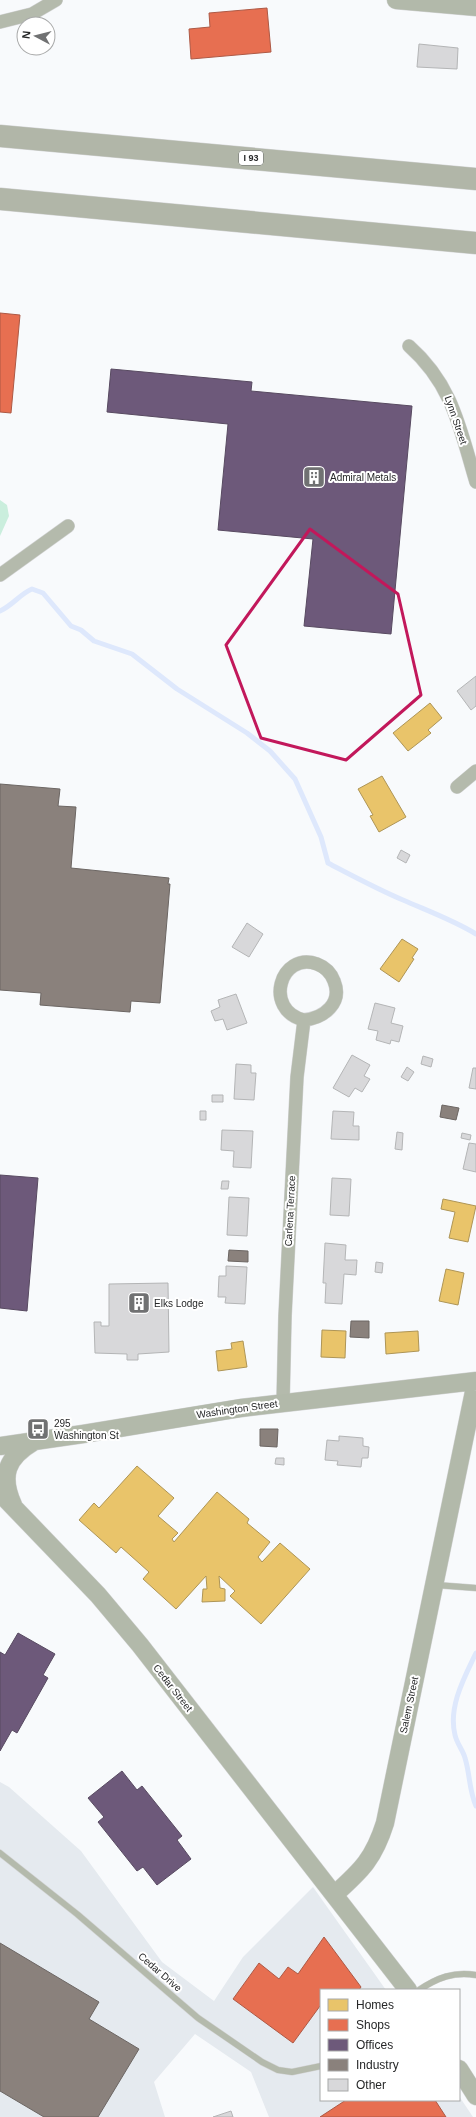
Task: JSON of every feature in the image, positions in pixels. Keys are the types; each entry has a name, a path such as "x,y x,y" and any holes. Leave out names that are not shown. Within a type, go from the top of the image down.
{"highway":[{"name":"I 93","path":"0,136 476,179"},
{"path":"0,199 476,243"}],"street":[{"path":"0,22 32,14 56,0"},
{"path":"396,0 476,7"},
{"name":"Lynn Street","path":"409,346 424,359 444,386 454,410 476,482"},
{"path":"0,575 68,526"},
{"path":"457,787 476,771"},
{"path":"305,963 315,964 321,966 332,976 336,988 336,996 334,1004 327,1012 315,1019 304,1020 288,1012 282,1003 279,994 280,985 284,976 293,967 305,963"},
{"name":"Carlena Terrace","path":"283,1403 285,1316 296,1084 304,1020"},
{"name":"Washington Street","path":"0,1446 283,1403 476,1381"},
{"name":"Salem Street","path":"335,1894 366,1865 373,1854 384,1829 476,1381"},
{"path":"7,1508 5,1481 7,1469 17,1453 35,1441"},
{"path":"0,1493 7,1508"},
{"name":"Cedar Street","path":"7,1508 31,1525 98,1595 140,1644 335,1894"},
{"path":"335,1894 407,1989"},
{"path":"460,2071 476,2096"}],"lane":[{"path":"435,1585 476,1588"},
{"name":"Cedar Drive","path":"0,1853 77,1914 198,2018 262,2062 278,2070 292,2072 320,2066"},
{"path":"421,1989 452,1974 466,1973 476,1975"}],"highlighted area":[{"path":"310,529 398,594 421,695 346,760 261,738 226,645"}],"shaded area":[{"path":"0,1782 9,1787 81,1851 162,1962 214,2001 243,1957 313,1887 385,1989 320,1989 320,2101 460,2101 460,2098 473,2117 269,2117 251,2072 195,2034 154,2082 165,2117 0,2117"}],"green space":[{"path":"0,500 7,505 9,516 0,536"}],"building: Homes":[{"path":"430,703 442,718 428,730 431,733 408,751 393,733"},
{"path":"382,776 406,817 379,832 370,816 373,815 358,789"},
{"path":"402,939 418,949 412,958 414,959 399,982 380,969"},
{"path":"443,1199 476,1206 468,1242 449,1238 455,1212 441,1209"},
{"path":"446,1269 464,1273 458,1305 439,1301"},
{"path":"322,1330 346,1331 345,1358 321,1357"},
{"path":"418,1331 419,1351 386,1354 385,1333"},
{"path":"243,1341 247,1367 218,1371 216,1351 232,1349 231,1343"},
{"path":"137,1466 174,1498 158,1516 178,1533 172,1539 174,1542 217,1492 249,1519 247,1523 270,1542 258,1557 262,1562 280,1543 310,1569 261,1624 230,1596 235,1591 219,1576 220,1588 225,1589 225,1601 202,1602 203,1589 207,1589 206,1576 176,1609 143,1579 149,1572 121,1547 116,1553 79,1520 94,1503 99,1508"}],"building: Shops":[{"path":"267,8 271,52 191,59 189,29 210,27 209,13"},
{"path":"0,313 20,315 11,413 0,412"},
{"path":"324,1937 361,1987 360,1989 320,1989 320,2006 293,2043 233,1999 259,1963 279,1979 288,1967 298,1974"},
{"path":"344,2101 436,2101 446,2117 320,2117"}],"building: Offices":[{"name":"Admiral Metals","path":"111,369 252,382 251,391 412,406 391,634 304,626 313,539 218,530 228,424 107,412"},
{"path":"0,1175 38,1178 27,1311 0,1308"},
{"path":"18,1633 55,1654 43,1675 48,1678 17,1733 12,1730 0,1751 0,1652 5,1655"},
{"path":"122,1771 137,1790 142,1786 182,1836 177,1840 191,1859 157,1885 143,1867 137,1871 98,1822 104,1817 88,1798"}],"building: Industry":[{"path":"0,784 60,789 58,806 76,807 71,868 169,878 168,884 170,884 160,1003 131,1001 130,1012 40,1005 41,993 0,990"},
{"path":"442,1105 459,1108 456,1120 440,1117"},
{"path":"229,1250 248,1251 248,1262 228,1261"},
{"path":"351,1321 369,1321 369,1338 350,1337"},
{"path":"260,1429 278,1429 277,1447 260,1446"},
{"path":"0,1943 99,2002 89,2019 139,2049 98,2117 44,2117 0,2091"}],"building: Other":[{"path":"419,44 458,48 457,69 417,67"},
{"path":"476,676 476,706 471,710 457,691"},
{"path":"401,850 410,855 406,863 397,858"},
{"path":"247,923 263,934 249,957 232,947"},
{"path":"236,994 247,1023 227,1030 223,1019 215,1021 211,1011 220,1007 218,1000"},
{"path":"375,1003 395,1008 391,1023 403,1026 399,1042 391,1040 390,1044 376,1040 378,1031 368,1029"},
{"path":"352,1055 370,1065 364,1076 370,1079 362,1092 355,1088 349,1097 333,1088"},
{"path":"423,1056 433,1059 431,1067 421,1064"},
{"path":"236,1064 251,1065 251,1073 256,1073 254,1100 234,1099"},
{"path":"407,1067 414,1072 408,1081 401,1077"},
{"path":"473,1068 476,1068 476,1089 469,1088"},
{"path":"212,1095 223,1095 223,1102 212,1102"},
{"path":"200,1111 206,1111 206,1120 200,1120"},
{"path":"333,1111 354,1112 353,1126 359,1126 359,1140 331,1139"},
{"path":"222,1130 253,1131 251,1168 233,1167 234,1151 221,1150"},
{"path":"397,1132 403,1133 402,1150 395,1149"},
{"path":"462,1133 471,1135 470,1140 461,1138"},
{"path":"469,1143 476,1144 476,1172 463,1169"},
{"path":"332,1178 351,1179 349,1216 330,1215"},
{"path":"222,1181 229,1181 228,1189 221,1189"},
{"path":"229,1197 249,1198 247,1236 227,1235"},
{"path":"325,1243 346,1245 345,1260 357,1260 356,1275 344,1274 342,1304 325,1303 326,1283 323,1283"},
{"path":"376,1262 383,1263 382,1273 375,1272"},
{"path":"226,1266 247,1267 245,1304 225,1303 226,1297 218,1297 219,1276 226,1276"},
{"name":"Elks Lodge","path":"168,1283 169,1352 138,1354 138,1360 127,1360 127,1354 95,1353 94,1322 101,1322 101,1326 109,1326 109,1284"},
{"path":"339,1436 363,1438 363,1446 369,1447 368,1458 362,1458 361,1467 337,1465 338,1461 325,1460 327,1440 339,1441"},
{"path":"276,1458 284,1458 284,1465 275,1464"},
{"path":"231,2111 233,2117 213,2117"}],"waterway":[{"path":"0,611 32,589 43,593 71,626 81,630 94,641 132,654 177,689 247,733 270,751 295,779 321,837 328,863 476,934"},
{"path":"476,1653 458,1693 455,1703 453,1724 456,1738 465,1758 472,1794 476,1806"}],"place":[{"name":"Admiral Metals","path":"314,477"},
{"name":"Elks Lodge","path":"139,1303"},
{"name":"295 Washington St","path":"38,1429"}]}
